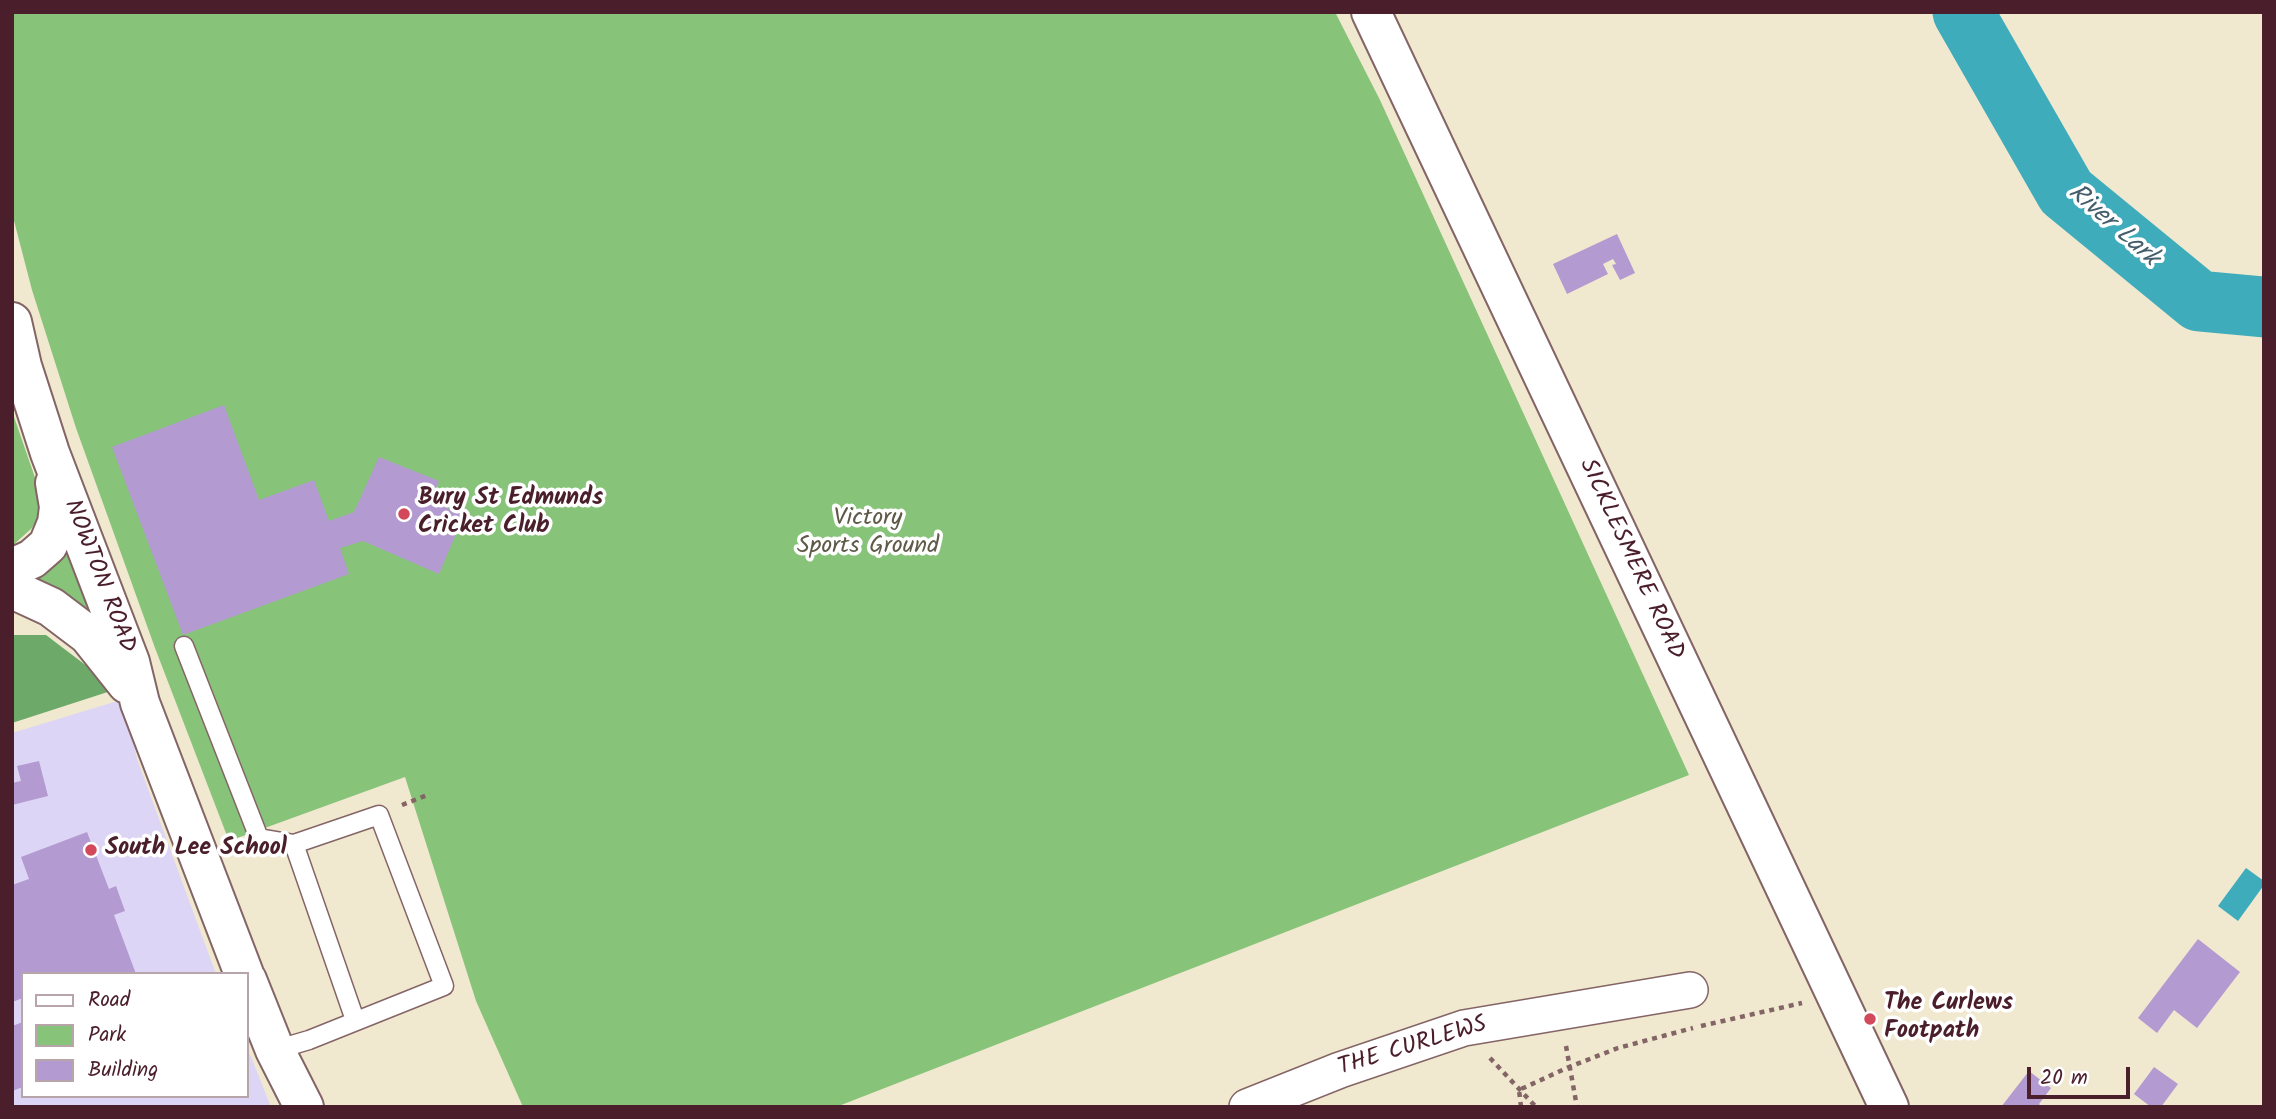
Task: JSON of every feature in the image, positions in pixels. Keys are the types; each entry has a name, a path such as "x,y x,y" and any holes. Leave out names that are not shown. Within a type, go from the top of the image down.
{"main road":[{"name":"SICKLESMERE ROAD","path":"1371,12 1889,1107"},
{"name":"NOWTON ROAD","path":"12,322 17,360 50,453 243,972"},
{"name":"NOWTON ROAD","path":"12,568 32,559 48,545 57,523 60,507 50,453"},
{"name":"NOWTON ROAD","path":"12,589 51,607 88,635 141,703"},
{"path":"248,982 275,1051 304,1107"}],"street":[{"name":"THE CURLEWS","path":"1247,1107 1340,1070 1464,1028 1561,1011 1673,982"}],"lane":[{"path":"184,646 259,838 294,844 379,816 444,986 275,1051"},
{"path":"294,844 355,1020"}],"path":[{"path":"1519,1090 1618,1048 1837,995"},
{"path":"1561,1011 1577,1107"},
{"path":"1464,1028 1536,1107"},
{"path":"1519,1090 1521,1107"}],"shaded area":[{"name":"South Lee School","path":"124,699 137,759 215,972 21,972 21,1098 248,1098 248,1050 271,1107 12,1107 12,733"}],"green space":[{"name":"Victory Sports Ground","path":"12,12 1335,12 1380,100 1689,775 836,1107 523,1107 476,1001 405,777 229,841 155,648 76,428 32,290 12,213"},
{"path":"12,411 41,502 32,528 12,546"},
{"path":"63,541 91,607 81,608 27,580"},
{"path":"12,635 46,635 117,689 12,723"}],"water":[{"path":"2246,868 2264,881 2264,885 2238,921 2218,906"}],"building":[{"path":"1617,234 1635,273 1620,280 1612,265 1616,264 1613,259 1603,264 1608,274 1567,294 1553,264"},
{"path":"224,405 259,500 314,480 329,521 354,512 379,457 439,481 430,501 464,515 439,574 363,541 340,548 349,574 183,635 112,447"},
{"path":"39,761 48,796 12,805 12,783 21,781 17,766"},
{"path":"87,832 109,889 116,886 125,911 114,915 135,972 21,972 21,999 12,1002 12,885 29,879 21,857"},
{"path":"2198,939 2240,972 2197,1028 2174,1010 2157,1033 2138,1018"},
{"path":"21,1023 21,1088 12,1091 12,1026"},
{"path":"2154,1067 2178,1084 2161,1107 2151,1107 2134,1094"},
{"path":"2029,1071 2051,1088 2039,1104 2042,1107 2001,1107"}],"waterway":[{"name":"River Lark","path":"1963,12 2066,192 2199,301 2264,307"}],"place":[{"name":"Bury St Edmunds Cricket Club","path":"404,514"},
{"name":"South Lee School","path":"91,850"},
{"name":"The Curlews Footpath","path":"1870,1019"}]}
